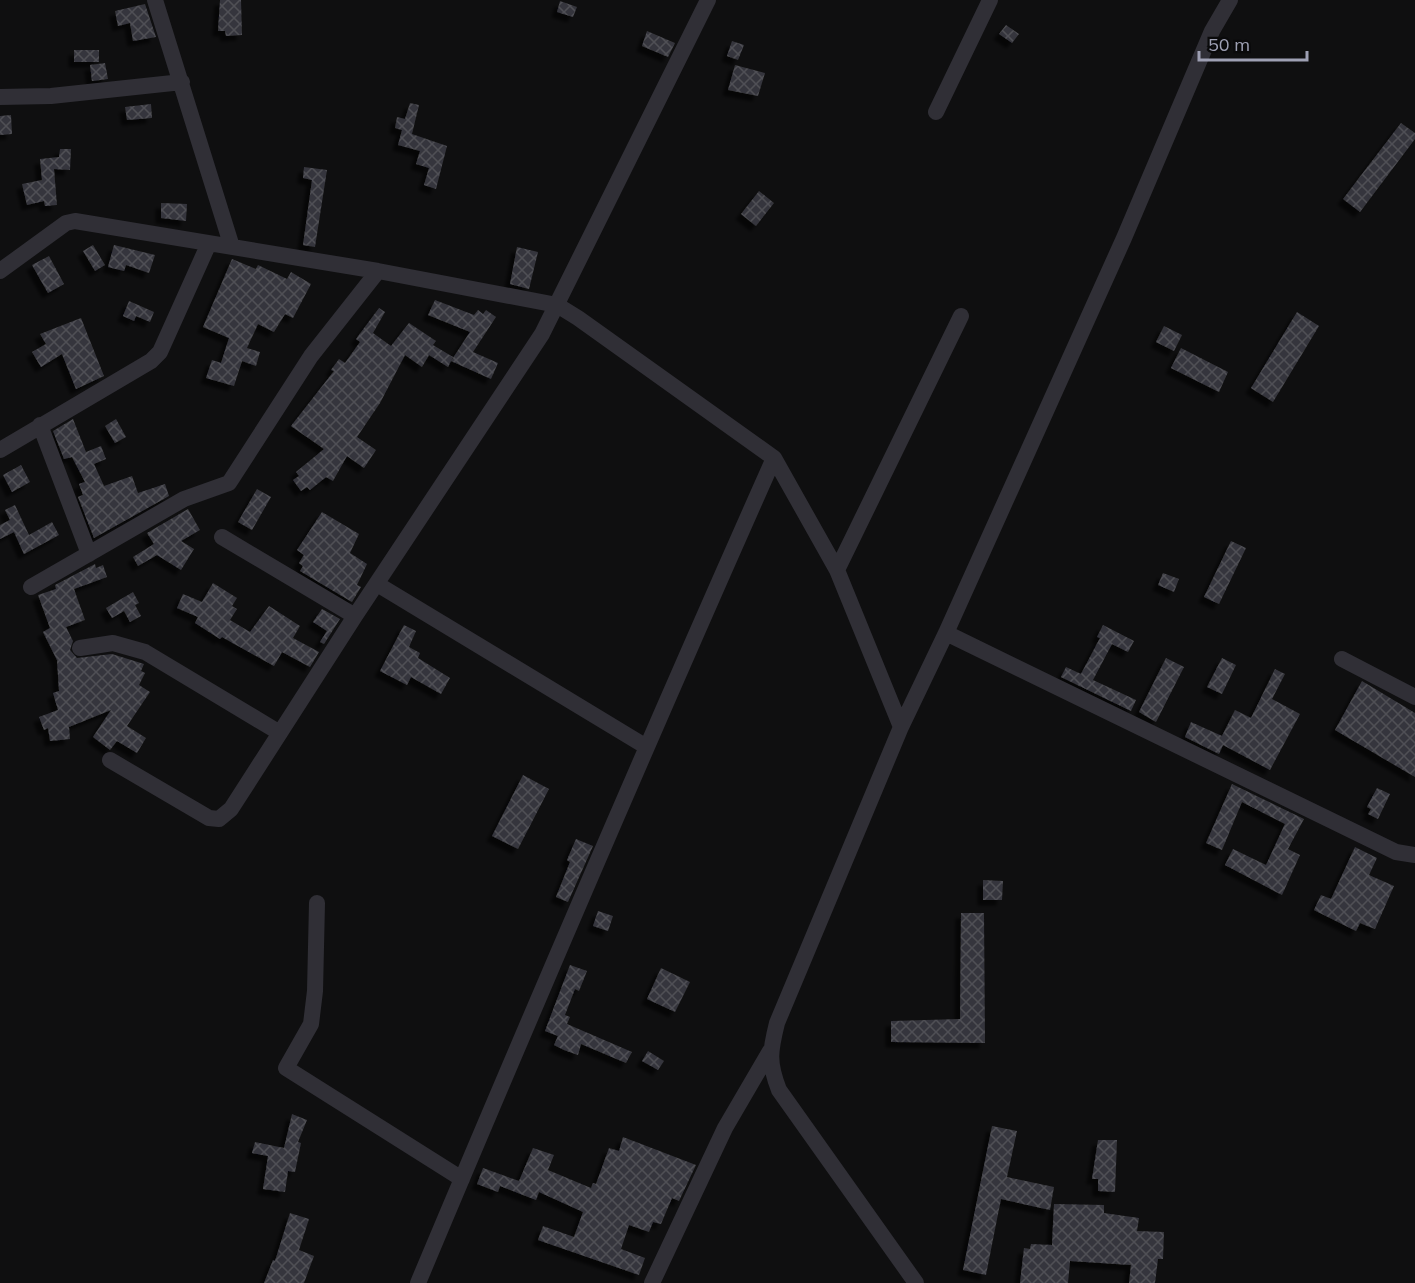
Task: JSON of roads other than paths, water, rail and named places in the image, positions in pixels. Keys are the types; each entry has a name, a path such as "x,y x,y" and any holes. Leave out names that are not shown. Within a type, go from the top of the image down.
{"street":[{"path":"155,0 232,247"},
{"path":"110,760 209,818 219,819 231,809 355,616 542,334 708,0"},
{"path":"936,112 990,0"},
{"path":"652,1283 725,1128 770,1051 777,1023 901,728 1124,238 1212,31 1230,0"},
{"path":"0,97 51,96 182,82"},
{"path":"0,271 66,223 75,221 378,271 557,305 774,458 837,570 901,728"},
{"path":"0,450 151,361 160,352 208,243"},
{"path":"30,587 184,500 229,483 311,356 378,271"},
{"path":"837,570 961,316"},
{"path":"40,425 89,554"},
{"path":"418,1283 540,1001 645,746 774,458"},
{"path":"222,537 355,616"},
{"path":"377,584 645,746"},
{"path":"946,633 1396,852 1415,855"},
{"path":"80,648 112,643 145,652 280,733"},
{"path":"1342,659 1415,697"},
{"path":"316,903 315,991 311,1024 286,1068 462,1179"},
{"path":"770,1051 771,1071 780,1090 916,1283"}]}
